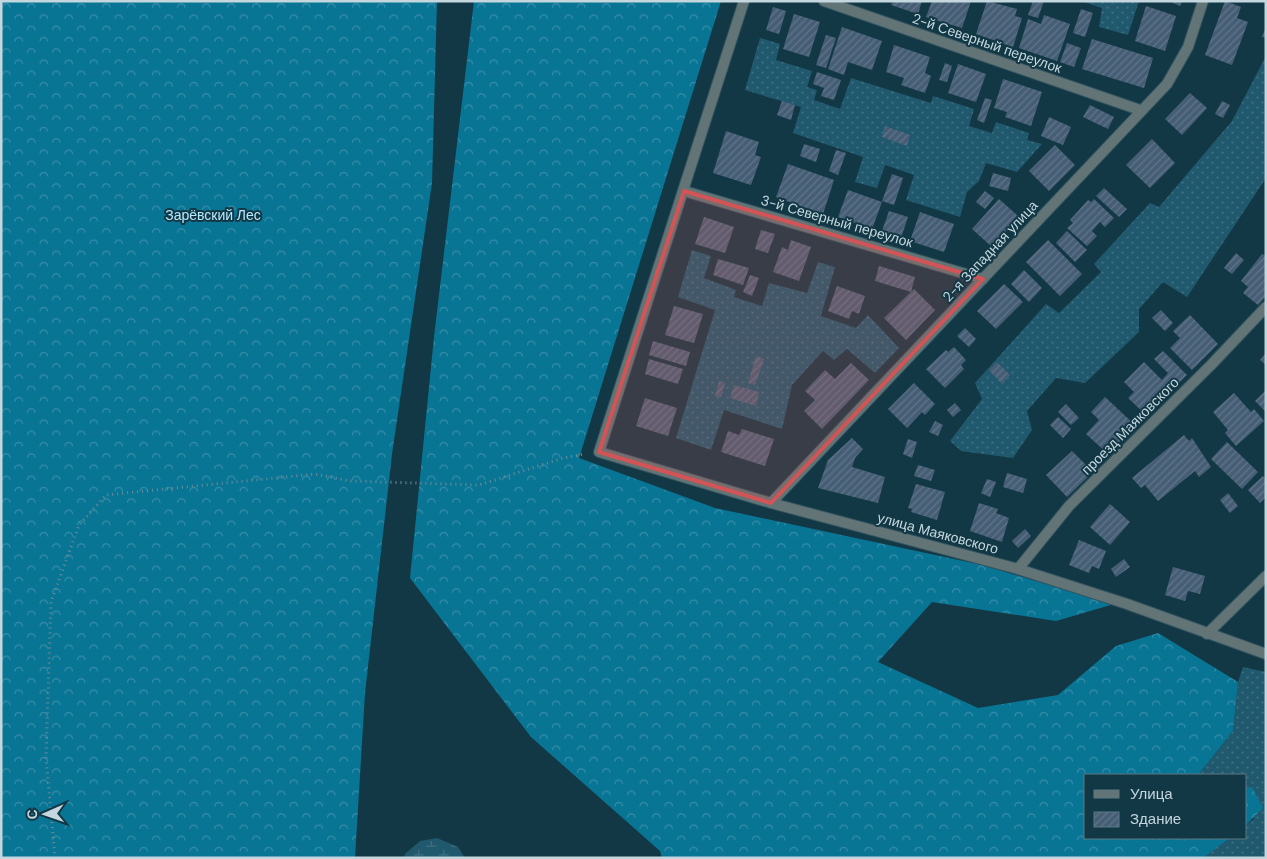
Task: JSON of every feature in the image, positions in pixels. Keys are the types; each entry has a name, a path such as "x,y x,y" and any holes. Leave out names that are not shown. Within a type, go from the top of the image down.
{"street":[{"path":"599,452 744,1"},
{"name":"2-й Северный переулок","path":"824,1 1140,110"},
{"name":"2-я Западная улица","path":"771,503 1140,110 1167,84 1188,47 1203,1"},
{"name":"3-й Северный переулок","path":"684,190 983,279"},
{"name":"проезд Маяковского","path":"1018,569 1069,506 1211,365 1266,307"},
{"name":"улица Маяковского","path":"599,452 771,503 1018,569 1127,604 1266,654"},
{"path":"1207,634 1266,576"}],"path":[{"path":"55,858 46,757 51,602 79,525 106,495 315,474 350,482 479,484 563,458 599,452"}],"highlighted area":[{"path":"684,191 983,279 771,503 599,452"}],"green space":[{"name":"Зарёвский Лес","path":"1,1 437,1 432,183 392,454 365,693 355,858 1,858"},
{"path":"474,1 721,1 579,458 715,508 982,565 1114,604 1056,621 932,602 878,662 978,708 1058,695 1116,646 1158,633 1238,682 1233,731 1199,774 1084,774 1084,839 1229,839 1203,858 662,858 660,851 531,737 410,578 434,337"},
{"path":"1081,1 1139,1 1128,35 1099,27 1102,8"},
{"path":"760,38 780,44 776,60 812,71 807,87 817,90 814,100 840,109 851,78 931,103 933,96 974,109 969,126 992,133 996,122 1029,133 1027,140 1042,144 1017,172 986,163 979,181 967,192 960,217 906,200 914,175 885,165 877,188 855,182 863,157 793,133 801,107 745,90"},
{"path":"1266,56 1266,178 1187,297 1163,282 1139,309 1139,332 1085,383 1056,378 1027,411 1032,430 1013,458 961,451 950,441 982,399 975,383 1046,304 1059,313 1101,272 1094,264 1150,203 1159,207 1232,121"},
{"path":"692,250 711,256 704,278 736,290 734,297 762,306 769,283 807,293 818,262 835,267 821,316 856,328 868,315 899,348 875,373 847,349 834,360 823,351 792,385 782,429 724,410 711,450 676,438 715,310 678,297"},
{"path":"1243,667 1266,672 1266,858 1203,858 1229,839 1247,839 1247,824 1254,819 1252,788 1247,789 1247,774 1199,774 1233,731 1238,682"},
{"path":"1252,787 1263,808 1247,824 1247,789"},
{"path":"437,838 458,847 465,858 404,858 405,854 420,841"}],"building":[{"path":"893,1 922,1 918,14 891,5"},
{"path":"932,1 971,1 962,28 926,17"},
{"path":"987,1 1017,9 1015,16 1022,18 1013,47 976,34"},
{"path":"1033,1 1044,1 1038,18 1028,15"},
{"path":"1169,1 1182,1 1180,6"},
{"path":"1225,1 1241,7 1237,18 1248,22 1232,65 1205,55"},
{"path":"1146,6 1176,16 1165,51 1135,41"},
{"path":"773,7 786,11 779,34 766,30"},
{"path":"1081,9 1093,13 1085,37 1073,33"},
{"path":"794,14 820,22 809,57 783,49"},
{"path":"1044,15 1070,24 1057,61 1019,48 1028,19 1041,24"},
{"path":"842,27 882,41 872,70 848,62 844,75 828,69"},
{"path":"1266,27 1266,38 1262,37"},
{"path":"826,35 836,38 826,68 816,65"},
{"path":"1092,39 1153,58 1144,88 1082,69"},
{"path":"1067,43 1081,48 1074,67 1060,62"},
{"path":"894,45 930,57 925,73 931,76 925,93 901,85 904,78 886,72"},
{"path":"945,63 952,66 947,82 939,80"},
{"path":"958,64 986,74 976,102 948,93"},
{"path":"817,72 841,80 834,100 821,96 824,88 813,84"},
{"path":"1003,79 1042,92 1031,126 1005,117 1007,112 994,108"},
{"path":"1190,93 1207,108 1182,135 1165,119"},
{"path":"985,98 992,100 984,123 977,120"},
{"path":"782,101 795,105 791,120 777,115"},
{"path":"1222,101 1230,105 1223,118 1215,114"},
{"path":"1090,105 1114,117 1108,129 1083,117"},
{"path":"1049,117 1071,127 1063,145 1041,136"},
{"path":"885,126 910,135 907,146 882,137"},
{"path":"726,131 759,142 755,155 761,157 751,185 713,173"},
{"path":"1152,139 1175,163 1150,188 1126,165"},
{"path":"804,144 820,149 816,162 800,156"},
{"path":"1055,145 1075,165 1049,191 1029,171"},
{"path":"836,150 846,153 838,175 829,171"},
{"path":"788,164 834,180 823,214 776,197"},
{"path":"993,173 1011,178 1008,191 989,186"},
{"path":"892,174 903,178 894,205 882,201"},
{"path":"1104,188 1127,209 1119,217 1096,196"},
{"path":"848,190 882,202 872,229 838,217"},
{"path":"985,191 994,198 985,209 976,202"},
{"path":"999,199 1019,217 992,247 972,229"},
{"path":"1094,199 1114,218 1105,227 1100,222 1092,231 1097,236 1087,246 1067,228 1073,223 1070,220 1088,200 1091,202"},
{"path":"889,211 908,217 901,238 882,231"},
{"path":"920,212 954,224 944,252 910,241"},
{"path":"704,217 734,227 725,253 695,244"},
{"path":"761,230 775,234 768,253 755,249"},
{"path":"1067,231 1087,250 1075,262 1056,243"},
{"path":"791,240 811,247 799,281 773,272 782,247 788,250"},
{"path":"1048,240 1082,274 1060,296 1026,262"},
{"path":"1236,253 1244,260 1232,274 1224,268"},
{"path":"1262,254 1266,256 1266,296 1258,305 1243,293 1248,287 1241,281"},
{"path":"718,259 749,268 743,285 713,275"},
{"path":"879,266 915,277 911,292 875,281"},
{"path":"1024,270 1042,288 1029,302 1011,284"},
{"path":"750,275 759,278 752,296 743,292"},
{"path":"1004,284 1023,302 996,329 977,311"},
{"path":"837,286 865,296 859,314 852,311 849,319 828,311"},
{"path":"914,289 935,310 906,340 884,318"},
{"path":"674,306 703,314 694,343 665,335"},
{"path":"1161,310 1173,323 1165,331 1152,318"},
{"path":"1190,315 1218,344 1192,370 1170,348 1180,338 1173,331"},
{"path":"965,328 976,339 969,347 957,336"},
{"path":"653,341 690,352 686,366 649,355"},
{"path":"954,347 966,360 961,365 964,369 945,388 926,369 946,350 948,352"},
{"path":"1163,351 1187,375 1146,415 1128,398 1134,392 1124,382 1144,362 1162,380 1168,373 1154,359"},
{"path":"1266,353 1266,365 1260,360"},
{"path":"756,356 764,359 755,385 748,383"},
{"path":"649,359 683,369 678,384 645,374"},
{"path":"997,362 1010,375 1002,384 989,370"},
{"path":"851,363 869,380 822,429 804,411 815,400 805,391 825,370 835,379"},
{"path":"719,381 725,383 721,397 715,396"},
{"path":"914,383 935,404 925,415 922,412 907,428 888,409"},
{"path":"734,385 759,392 756,406 730,398"},
{"path":"1266,390 1266,412 1255,401"},
{"path":"1234,393 1251,412 1254,409 1264,421 1236,446 1225,433 1228,430 1213,412"},
{"path":"1105,397 1135,425 1108,454 1086,434 1099,420 1091,412"},
{"path":"645,398 677,408 668,436 636,426"},
{"path":"955,403 961,410 953,417 947,410"},
{"path":"1066,404 1079,418 1071,425 1058,412"},
{"path":"1058,417 1071,429 1063,438 1050,425"},
{"path":"935,421 943,425 938,436 929,432"},
{"path":"742,429 774,439 765,466 721,452 728,431 739,435"},
{"path":"1184,435 1189,441 1192,438 1211,467 1199,477 1195,471 1158,501 1145,485 1141,488 1132,478"},
{"path":"852,438 863,449 855,458 852,467 885,477 878,503 818,488 828,460"},
{"path":"908,439 917,442 912,458 903,454"},
{"path":"1227,442 1258,472 1242,489 1211,459"},
{"path":"1072,451 1093,472 1067,497 1046,475"},
{"path":"918,465 935,470 931,481 914,476"},
{"path":"1007,473 1027,479 1023,493 1003,487"},
{"path":"1263,476 1266,479 1266,497 1260,503 1248,490"},
{"path":"987,479 996,482 990,497 981,493"},
{"path":"916,484 945,492 937,520 911,512 912,509 908,508"},
{"path":"1228,493 1238,506 1230,513 1220,500"},
{"path":"979,503 998,509 996,513 1009,518 1002,542 970,531"},
{"path":"1110,504 1130,522 1110,545 1090,527"},
{"path":"1025,529 1031,536 1018,548 1012,541"},
{"path":"1079,540 1106,551 1099,569 1092,566 1089,573 1069,565"},
{"path":"1124,559 1130,567 1116,577 1111,569"},
{"path":"1173,567 1205,576 1200,594 1188,591 1185,601 1165,595"}]}
